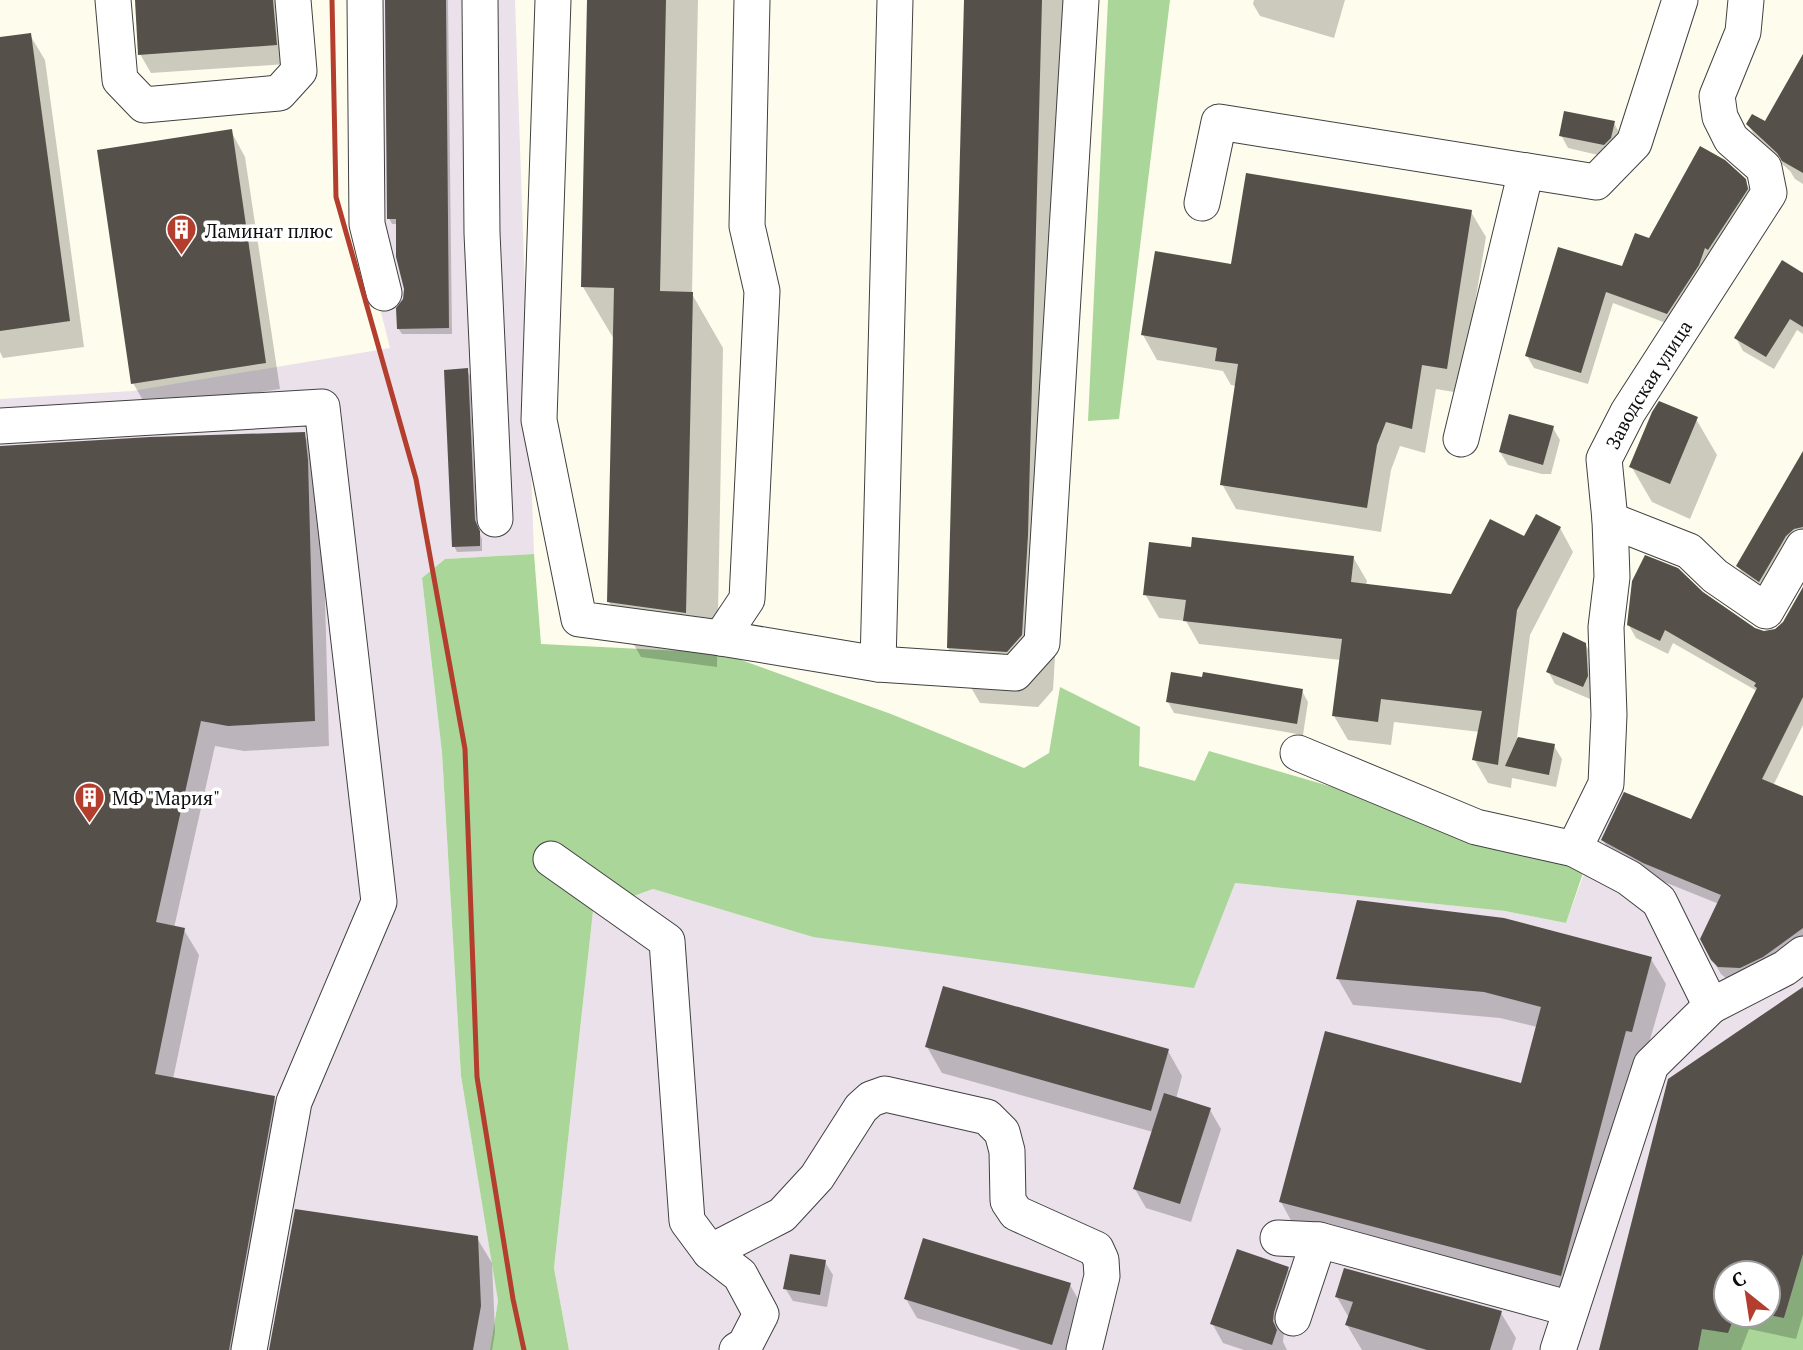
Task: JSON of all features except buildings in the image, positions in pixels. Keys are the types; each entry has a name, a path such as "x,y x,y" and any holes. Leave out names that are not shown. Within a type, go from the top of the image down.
{"street":[{"path":"113,0 120,80 144,105 279,93 299,71 293,0"},
{"path":"365,0 367,224 384,293"},
{"path":"480,0 482,233 495,519"},
{"path":"553,0 539,420 579,619 722,638 878,664 1015,673 1042,643 1081,0"},
{"path":"722,638 747,599 751,529 762,291 747,226 752,0"},
{"path":"878,664 895,0"},
{"path":"1202,203 1219,122 1596,183 1634,143 1680,0"},
{"name":"Заводская улица","path":"1574,849 1606,784 1609,715 1606,626 1612,577 1604,459 1628,412 1769,193 1764,168 1731,139 1720,117 1717,96 1743,32 1746,0"},
{"path":"1461,439 1526,171"},
{"path":"0,426 322,407 379,902 294,1102 248,1350"},
{"path":"1610,520 1689,551 1715,576 1766,611 1803,547"},
{"path":"1298,753 1476,827 1574,849 1629,878 1659,901 1711,1006"},
{"path":"551,859 667,941 687,1221 710,1252 740,1275 761,1314 745,1345 737,1350"},
{"path":"1558,1350 1651,1065 1711,1006 1785,968 1803,954"},
{"path":"710,1252 782,1215 817,1177 860,1108 872,1099 885,1094 987,1117 1002,1132 1007,1150 1008,1201 1016,1213 1096,1249 1101,1260 1102,1276 1084,1350"},
{"path":"1278,1238 1319,1240 1571,1309"},
{"path":"1293,1318 1319,1240"}],"shaded area":[{"path":"349,0 515,0 534,554 445,559 422,578 442,753 461,1076 498,1301 490,1350 0,1350 0,399 132,391 390,348 351,194"},
{"path":"1615,788 1756,846 1803,796 1803,1254 1784,1318 1782,1259 1712,1259 1712,1312 1698,1350 569,1350 554,1268 593,911 653,889 813,937 1235,883 1505,911 1566,923"}],"green space":[{"path":"1108,0 1170,0 1119,419 1088,421"},
{"path":"534,554 541,644 722,653 891,714 1024,768 1049,753 1060,687 1140,727 1139,766 1195,781 1209,751 1384,802 1585,867 1566,923 1505,911 1235,883 1194,988 813,937 653,889 593,911 554,1268 569,1350 490,1350 498,1301 461,1076 442,753 422,578 445,559"},
{"path":"1803,1254 1803,1350 1698,1350 1702,1329 1712,1325 1712,1329 1782,1329"}],"railway":[{"path":"332,0 336,197 416,479 465,749 477,1077 513,1299 524,1350"}],"place":[{"name":"Ламинат плюс","path":"182,257"},
{"name":"МФ \"Мария\"","path":"89,824"}]}
